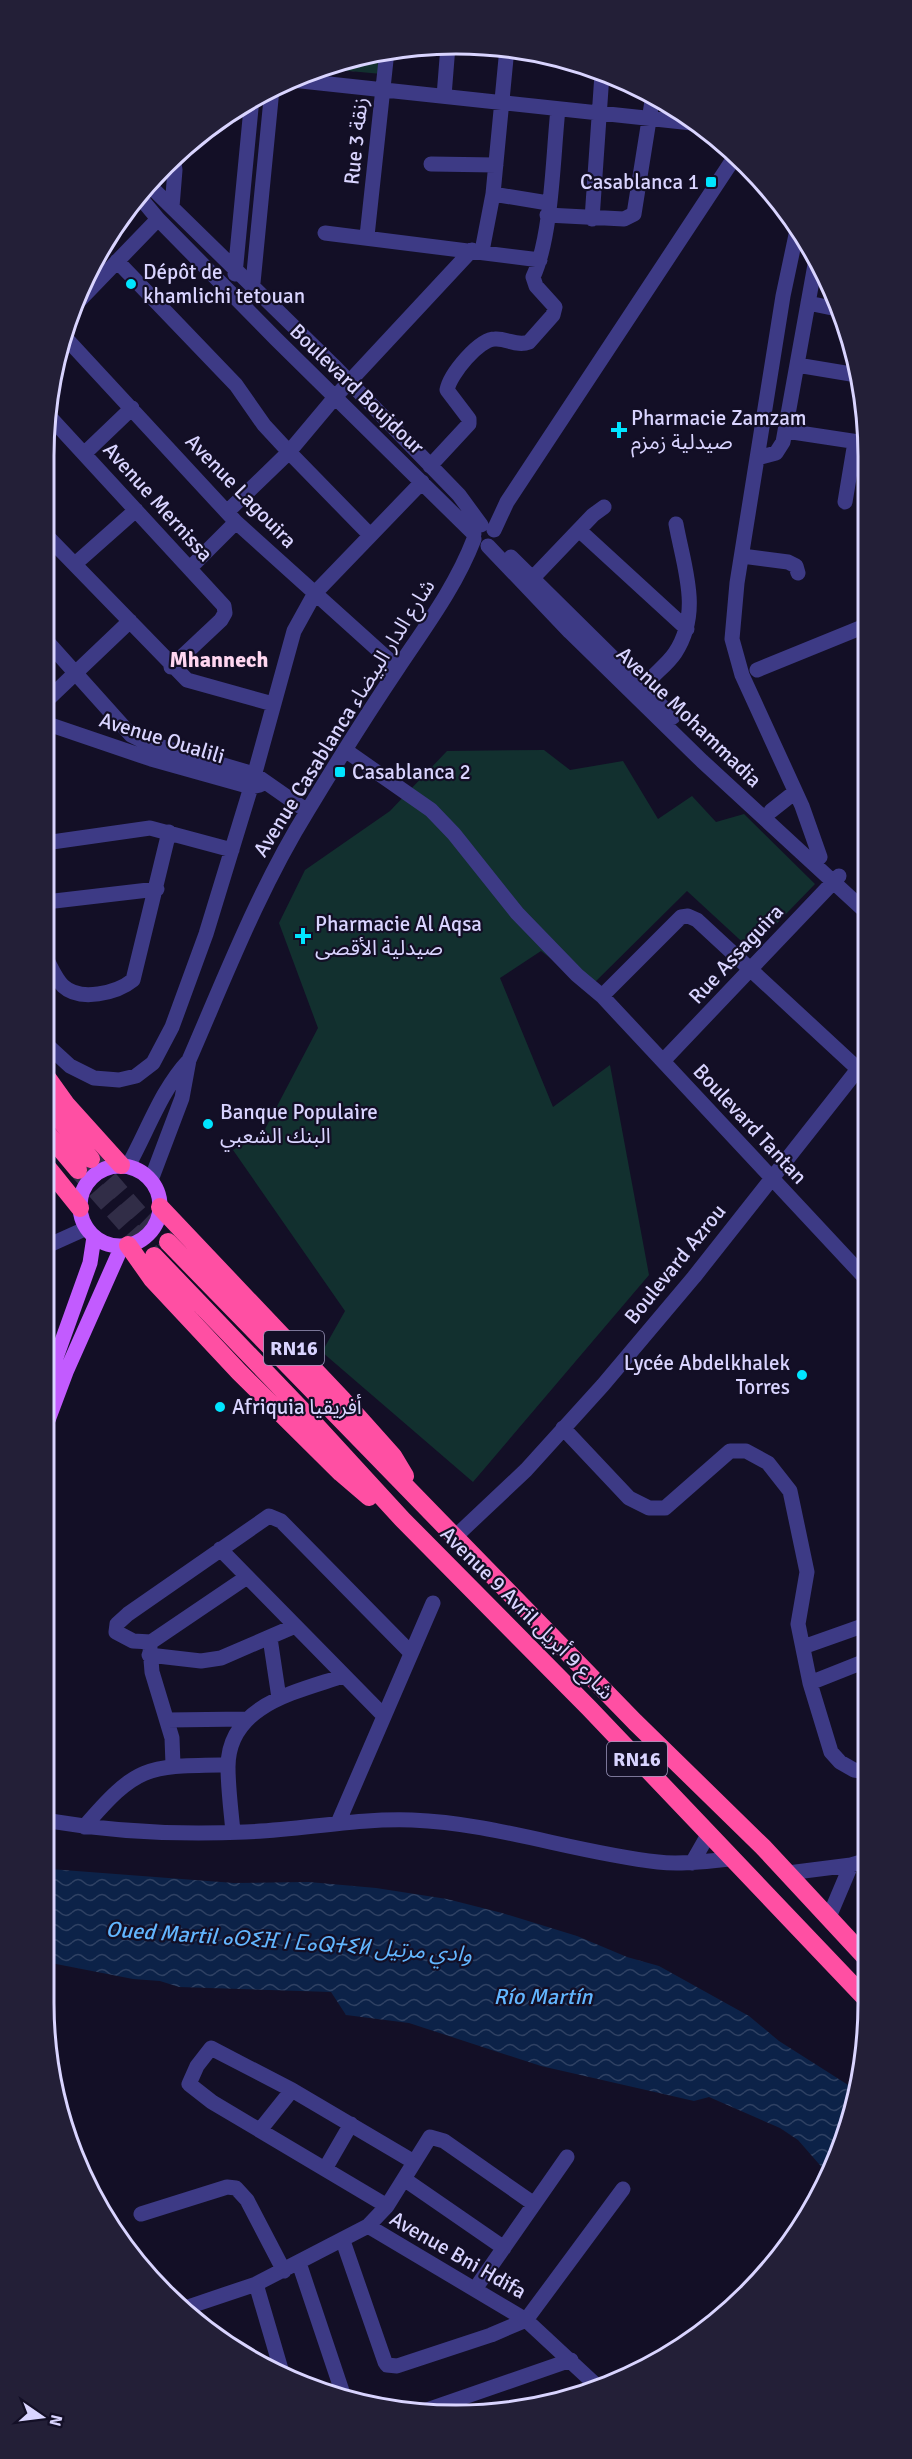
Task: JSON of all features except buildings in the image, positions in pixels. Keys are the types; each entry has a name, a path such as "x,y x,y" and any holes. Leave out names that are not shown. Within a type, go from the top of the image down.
{"highway":[{"path":"54,1088 66,1104 124,1165"},
{"path":"54,1115 85,1164 54,1139"},
{"path":"54,1176 80,1208"},
{"name":"RN16","path":"160,1207 179,1224 372,1432 393,1456 417,1499"},
{"name":"Avenue 9 Avril شارع 9 أبريل","path":"168,1242 635,1722 788,1873 858,1949"},
{"name":"RN16","path":"125,1245 152,1279 293,1426 356,1487 403,1520"},
{"name":"Avenue 9 Avril شارع 9 أبريل","path":"154,1256 302,1410 403,1520 589,1708 858,1991"}],"main road":[{"path":"54,1363 90,1263 90,1233 80,1208 83,1191 94,1174 103,1169 124,1165 136,1168 151,1180"},
{"name":"RN16","path":"151,1180 158,1192 160,1207"},
{"path":"90,1233 112,1245 125,1245 149,1233 155,1226 160,1207"},
{"path":"54,1404 66,1372 125,1245"}],"street":[{"path":"444,96 447,54"},
{"path":"190,568 336,396 477,251 493,194 506,57"},
{"name":"Rue 3 زنقة","path":"367,236 386,60"},
{"path":"310,82 677,121"},
{"path":"592,219 601,82"},
{"path":"251,314 271,99"},
{"path":"493,194 592,219 624,219 634,214 651,105"},
{"path":"430,466 461,435 470,421 447,390 454,373 482,344 498,339 523,344 529,342 553,315 555,307 533,281 540,260 548,209 558,109"},
{"path":"234,296 251,111"},
{"name":"Avenue Casablanca شارع الدار البيضاء","path":"124,1165 162,1096 189,1060 254,907 307,811 430,622 465,563 731,163"},
{"path":"431,164 496,165"},
{"path":"172,207 175,169"},
{"name":"Boulevard Boujdour","path":"155,190 349,382 459,495 484,536"},
{"name":"Boulevard Boujdour","path":"144,202 251,314 422,482 484,536"},
{"path":"90,290 158,219"},
{"path":"325,233 367,236 540,260"},
{"path":"794,239 783,296 732,617 735,657 795,792 817,860"},
{"path":"117,261 236,385 264,425 370,535"},
{"path":"758,458 776,453 786,431 814,272"},
{"path":"808,303 829,307"},
{"name":"Avenue Lagouira","path":"71,343 232,516 398,668"},
{"path":"797,365 849,374"},
{"path":"85,453 132,408"},
{"name":"Avenue Mernissa","path":"56,423 224,606 225,613 221,620 171,667"},
{"path":"786,431 857,442"},
{"path":"845,502 858,451"},
{"path":"54,1051 70,1066 94,1078 119,1080 136,1076 153,1063 172,1027 206,934 232,850 258,782 273,704 294,631 315,593 422,482"},
{"path":"529,583 604,507"},
{"path":"75,564 136,510"},
{"path":"640,692 675,653 687,629 691,602 688,574 676,524"},
{"path":"579,530 687,629"},
{"name":"Avenue Mohammadia","path":"484,536 640,692 771,811 858,903"},
{"path":"54,543 171,667 187,680 273,704"},
{"path":"742,556 788,562 796,566 798,573"},
{"path":"54,693 129,621"},
{"path":"756,670 858,629"},
{"path":"54,648 76,671 123,730 110,745"},
{"name":"Avenue Mohammadia","path":"640,692 702,761 817,860"},
{"name":"Avenue Oualili","path":"54,726 110,745 258,782"},
{"name":"Avenue Oualili","path":"123,730 145,742 258,782 307,811"},
{"name":"Boulevard Tantan","path":"345,750 430,810 454,834 517,913 577,975 602,996 858,1270"},
{"path":"771,811 795,792"},
{"path":"54,842 135,829 169,832 232,850"},
{"path":"54,972 70,990 81,994 103,992 126,986 133,980 157,889 169,832"},
{"name":"Avenue Mohammadia","path":"836,879 858,895"},
{"name":"Rue Assaguira","path":"663,1061 836,879"},
{"path":"54,901 157,889"},
{"path":"602,996 681,917 688,916 697,920 858,1061"},
{"name":"Avenue Casablanca شارع الدار البيضاء","path":"151,1180 183,1098 189,1060"},
{"name":"Boulevard Azrou","path":"456,1536 526,1470 693,1277 858,1069"},
{"path":"54,1244 90,1233"},
{"path":"563,1428 629,1498 649,1508 665,1508 729,1451 746,1452 768,1463 790,1491 807,1572 798,1624 810,1683 831,1752 840,1762 858,1770"},
{"path":"295,1626 229,1655 201,1661 150,1649 143,1643 121,1637 116,1632 117,1624 262,1518 275,1517 411,1653"},
{"path":"220,1550 384,1716"},
{"path":"150,1649 247,1577"},
{"path":"338,1823 434,1603"},
{"path":"803,1647 858,1628"},
{"path":"270,1638 279,1698"},
{"path":"150,1649 167,1720 173,1766"},
{"path":"810,1683 858,1664"},
{"path":"233,1832 228,1765 235,1732 246,1719 265,1704 343,1676"},
{"path":"167,1720 246,1719"},
{"path":"84,1827 116,1790 130,1779 149,1770 173,1766 228,1765"},
{"path":"54,1822 146,1833 233,1832 387,1820 454,1824 659,1863 692,1863 731,1859"},
{"path":"692,1863 708,1835"},
{"path":"788,1873 858,1863"},
{"path":"829,1917 851,1865"},
{"path":"387,2206 212,2102 189,2084 197,2066 211,2048 292,2090 414,2162"},
{"path":"260,2130 292,2090"},
{"path":"325,2169 351,2124"},
{"path":"368,2226 387,2206 427,2140 439,2138 534,2204"},
{"path":"475,2289 567,2157"},
{"path":"404,2179 504,2248"},
{"path":"141,2214 227,2187 236,2188 247,2200 284,2271"},
{"path":"343,2241 387,2365 397,2366 490,2335 526,2320 623,2189"},
{"name":"Avenue Bni Hdifa","path":"192,2306 256,2284 343,2241 368,2226 526,2320 592,2381"},
{"path":"299,2263 341,2388"},
{"path":"256,2284 280,2365"},
{"path":"440,2404 571,2360"}],"green space":[{"path":"383,61 382,74 343,70"},
{"path":"544,750 570,770 623,761 658,819 692,796 716,822 744,814 815,884 751,950 687,891 589,988 541,951 500,978 553,1107 610,1065 649,1275 473,1482 322,1352 345,1311 233,1150 264,1131 318,1028 279,923 305,870 390,811 447,751"}],"water":[{"name":"Río Martín","path":"54,1869 234,1883 309,1882 376,1888 447,1899 502,1913 577,1936 627,1957 659,1966 749,2016 779,2041 849,2086 837,2132 822,2168 798,2140 780,2128 709,2097 694,2101 541,2066 409,2023 346,2015 331,1992 179,1987 160,1981 133,1979 54,1964"}],"tunnel":[{"path":"91,1159 141,1216 168,1242"},
{"path":"78,1170 154,1256"}],"place":[{"name":"Casablanca 1","path":"711,182"},
{"name":"Dépôt de khamlichi tetouan","path":"131,284"},
{"name":"Pharmacie Zamzam صيدلية زمزم","path":"619,430"},
{"name":"Casablanca 2","path":"340,772"},
{"name":"Pharmacie Al Aqsa صيدلية الأقصى","path":"303,936"},
{"name":"Banque Populaire البنك الشعبي","path":"208,1124"},
{"name":"Lycée Abdelkhalek Torres","path":"802,1375"},
{"name":"Afriquia أفريقيا","path":"220,1407"}],"district":[{"name":"Mhannech","path":"219,659"}],"water label":[{"name":"Oued Martil ⴰⵙⵉⴼ ⵏ ⵎⴰⵕⵜⵉⵍ وادي مرتيل","path":"289,1941"}]}
